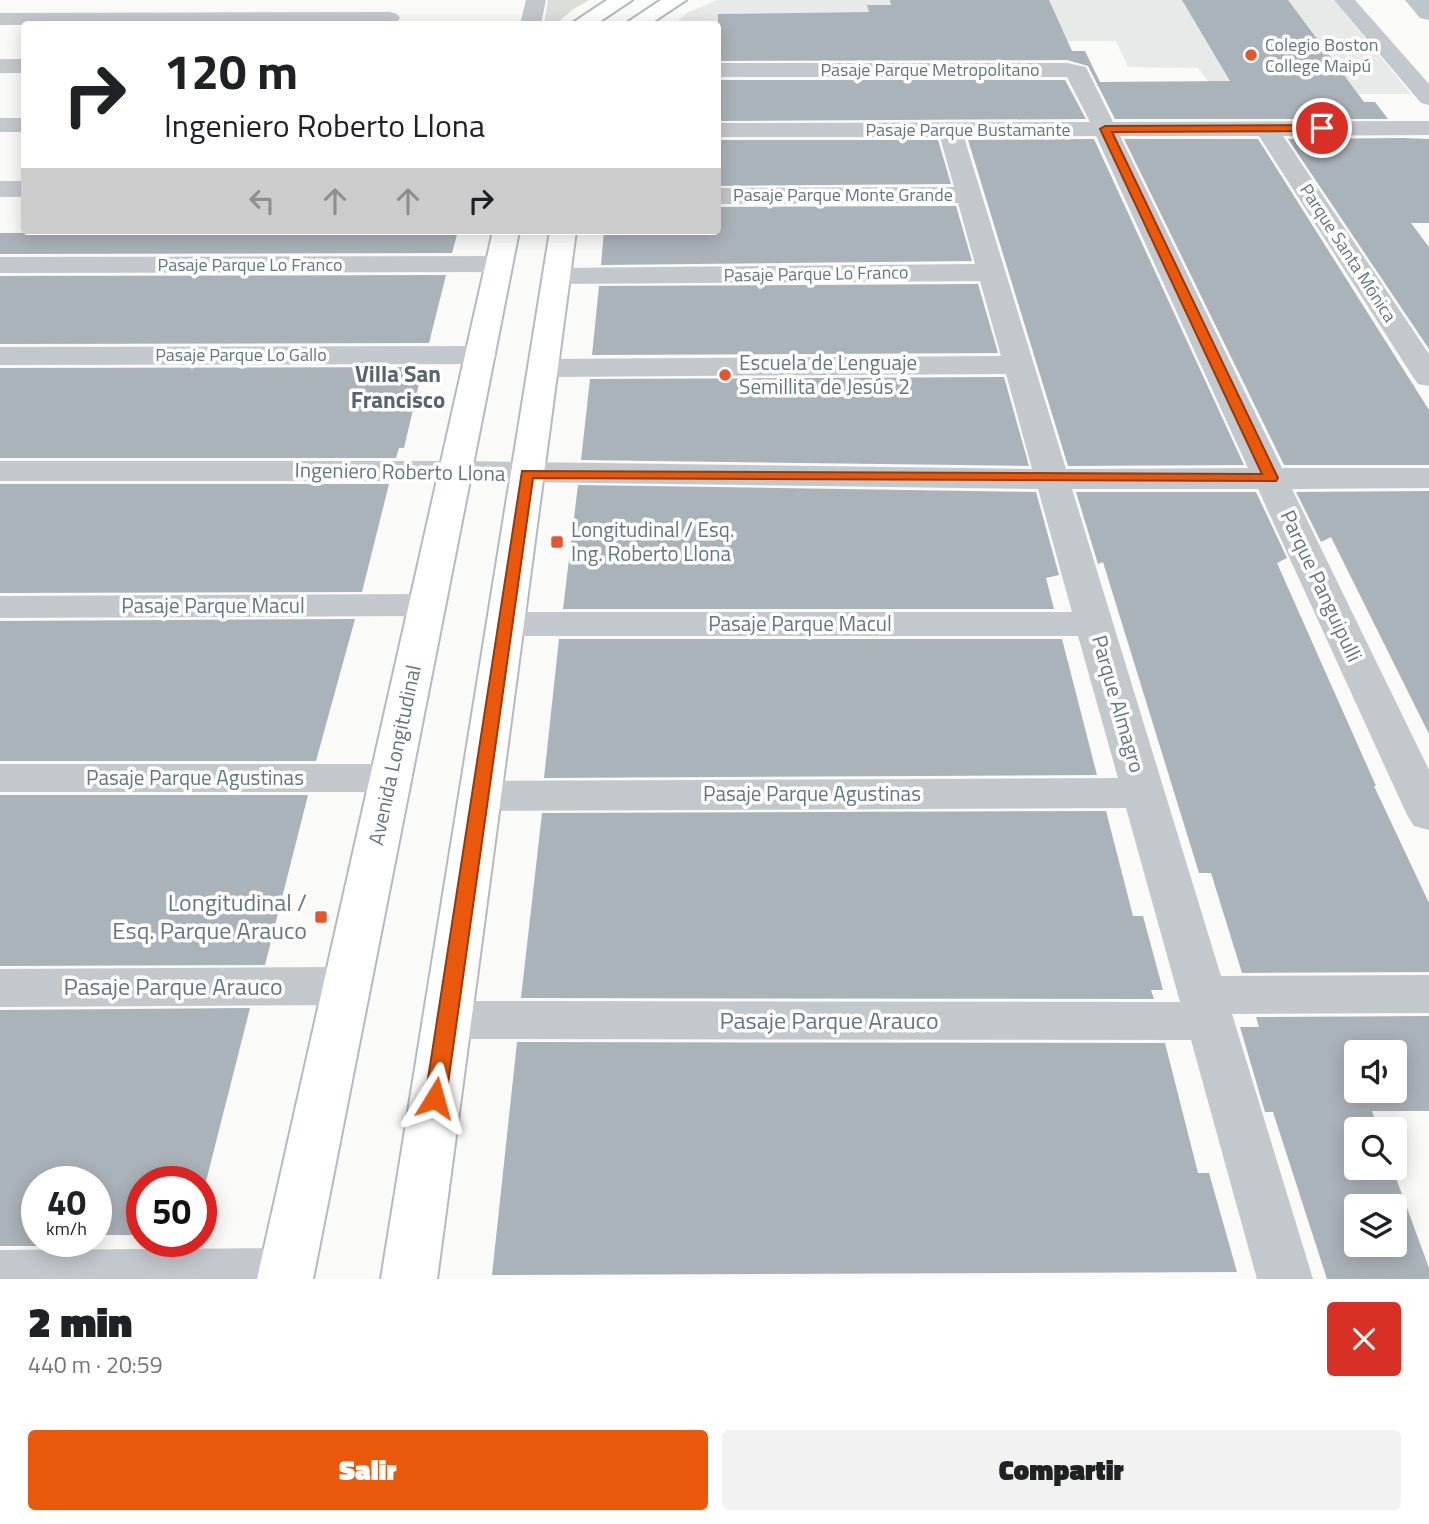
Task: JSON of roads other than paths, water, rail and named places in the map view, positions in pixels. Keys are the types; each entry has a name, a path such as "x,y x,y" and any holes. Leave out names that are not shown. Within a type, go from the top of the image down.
{"main road":[{"path":"587,21 622,0"},
{"path":"641,21 676,0"},
{"path":"409,1279 562,235"},
{"name":"Avenida Longitudinal","path":"285,1276 503,248"}],"street":[{"path":"532,21 536,0"},
{"path":"1344,0 1429,98"},
{"path":"0,19 391,14"},
{"path":"0,66 21,66"},
{"name":"Pasaje Parque Metropolitano","path":"721,70 1072,70 1080,74 1105,129"},
{"path":"0,125 21,125"},
{"name":"Pasaje Parque Bustamante","path":"721,130 1429,128"},
{"name":"Parque Panguipulli","path":"1105,129 1429,815"},
{"name":"Parque Santa Mónica","path":"1267,129 1429,377"},
{"name":"Parque Almagro","path":"950,130 1285,1279"},
{"path":"0,190 21,189"},
{"name":"Pasaje Parque Monte Grande","path":"721,196 969,195"},
{"name":"Pasaje Parque Lo Franco","path":"0,265 503,248"},
{"name":"Pasaje Parque Lo Franco","path":"556,276 992,272"},
{"name":"Pasaje Parque Lo Gallo","path":"0,356 482,355"},
{"path":"543,368 1019,365"},
{"name":"Ingeniero Roberto Llona","path":"0,471 455,471 1053,479 1429,478"},
{"name":"Pasaje Parque Macul","path":"0,607 427,606"},
{"name":"Pasaje Parque Macul","path":"505,624 1095,624"},
{"name":"Pasaje Parque Agustinas","path":"0,778 391,778"},
{"name":"Pasaje Parque Agustinas","path":"480,796 1144,793"},
{"name":"Pasaje Parque Arauco","path":"0,988 346,986"},
{"name":"Pasaje Parque Arauco","path":"447,1020 1207,1008 1429,994"},
{"path":"0,1275 285,1276"}],"waterway":[{"path":"1418,0 1429,12"}],"place":[{"name":"Colegio Boston College Maipú","path":"1251,55"},
{"name":"Escuela de Lenguaje Semillita de Jesús 2","path":"725,375"},
{"name":"Longitudinal / Esq. Ing. Roberto Llona","path":"557,542"},
{"name":"Longitudinal / Esq. Parque Arauco","path":"321,917"}],"district":[{"name":"Villa San Francisco","path":"398,387"}]}
